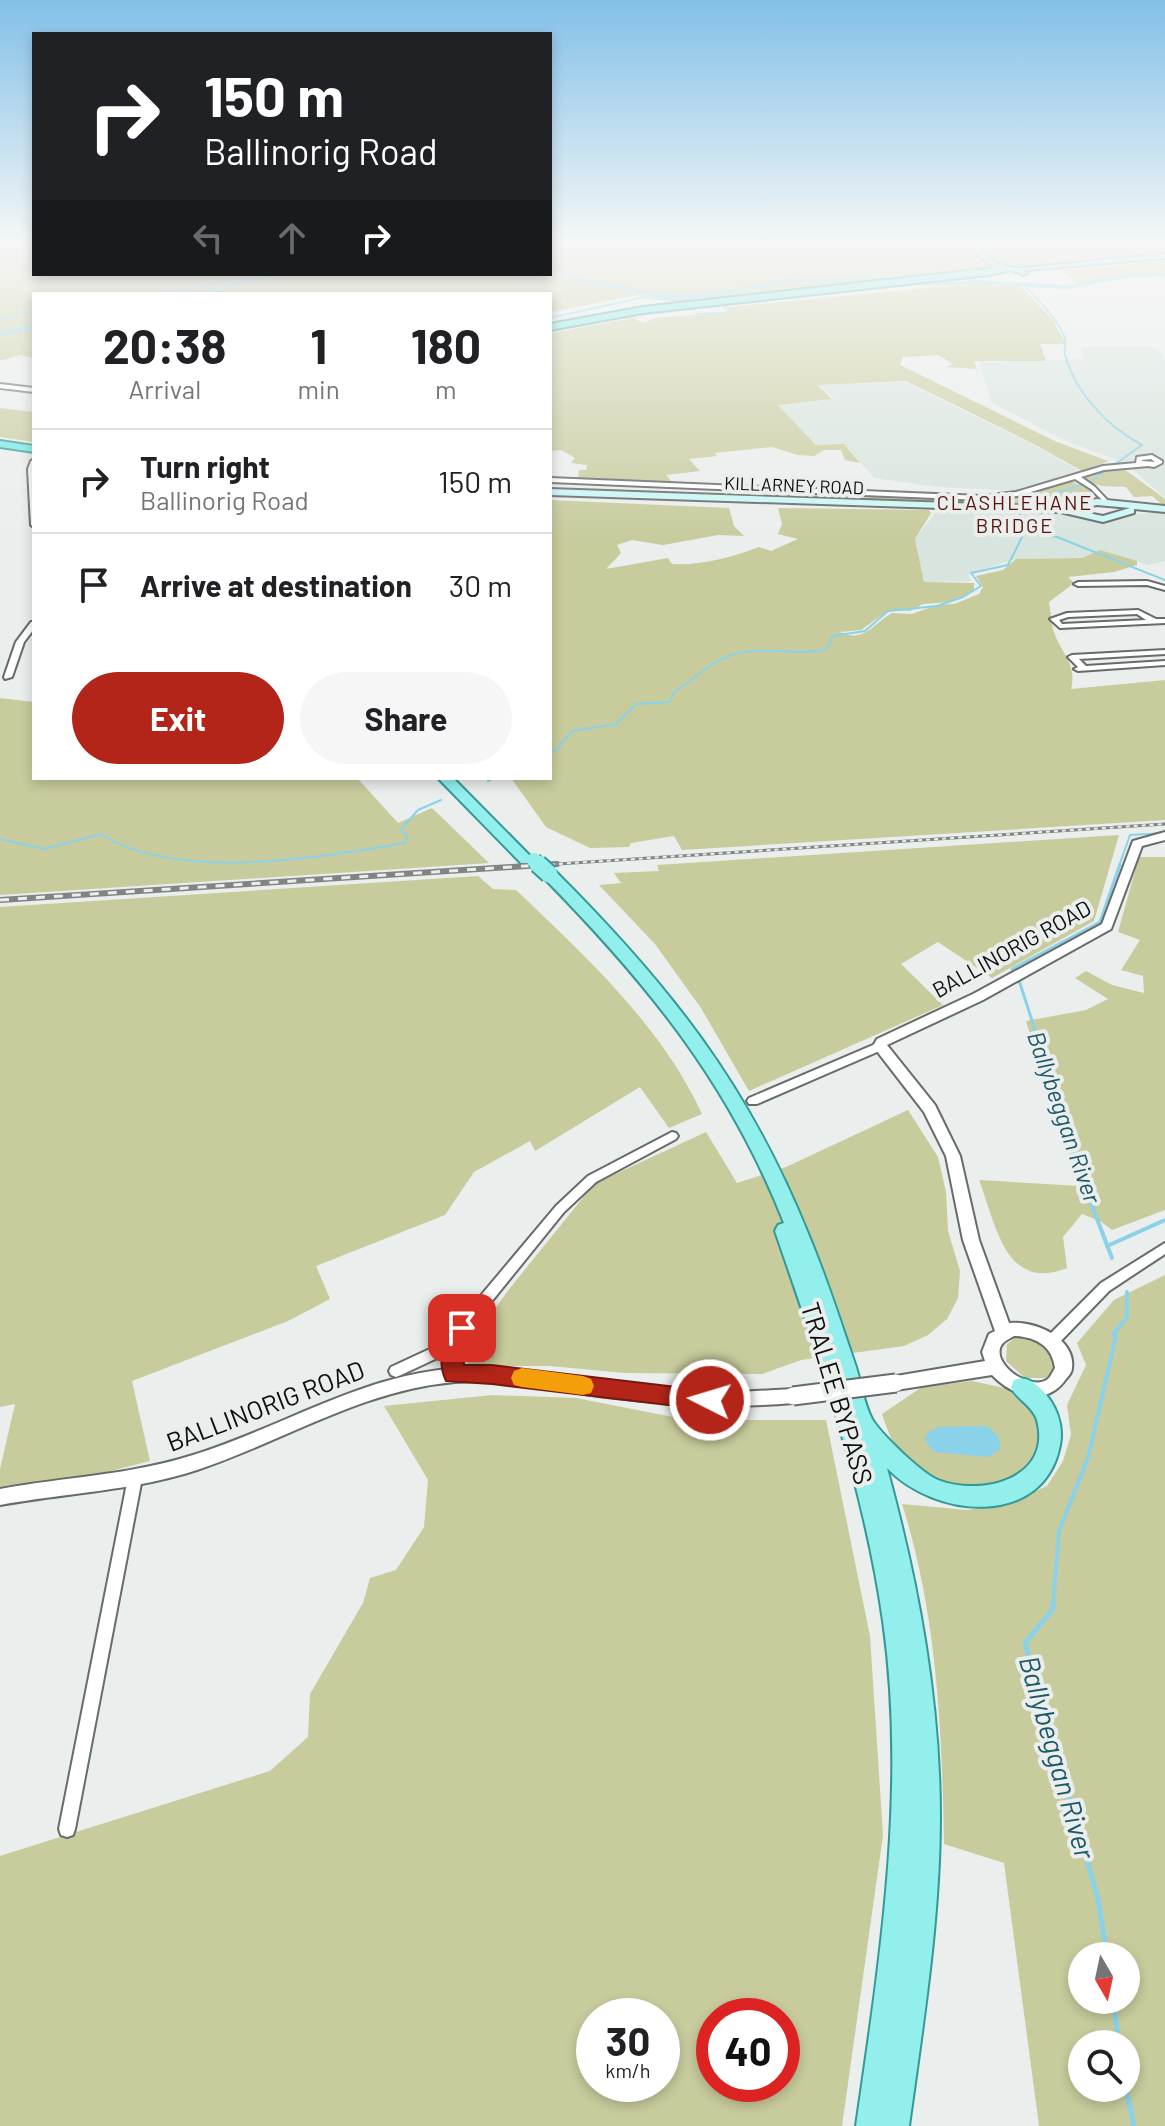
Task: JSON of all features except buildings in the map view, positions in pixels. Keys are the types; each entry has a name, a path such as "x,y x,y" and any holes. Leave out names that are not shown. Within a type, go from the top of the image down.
{"highway":[{"path":"0,444 32,449"}],"main road":[{"name":"KILLARNEY ROAD","path":"552,492 1084,511"},
{"path":"1113,508 1108,518 1084,511 1095,499 1113,508 1165,509"},
{"name":"TRALEE BYPASS","path":"447,780 653,985 721,1078 792,1217 847,1372 889,1510 908,1603 926,1773 926,1838 920,1912 893,2126"},
{"name":"TRALEE BYPASS","path":"455,780 613,950 681,1036 740,1132 783,1226 820,1330 874,1512 891,1594 900,1665 906,1780 900,1895 872,2126"},
{"path":"863,1422 898,1465 922,1484 968,1498 993,1495 1020,1488 1038,1474 1046,1459 1049,1421 1040,1401 1022,1387"}],"street":[{"path":"0,386 32,390"},
{"path":"552,480 982,498 1082,481 1105,468 1143,463"},
{"path":"32,466 32,488"},
{"path":"552,480 563,470"},
{"path":"1082,481 1095,499"},
{"path":"1078,584 1136,583 1165,588"},
{"path":"1154,621 1138,612 1067,615 1054,619 1060,626 1165,621"},
{"path":"8,677 20,642 32,627"},
{"path":"1165,652 1072,657 1079,668 1165,663"},
{"name":"BALLINORIG ROAD","path":"753,1101 880,1046 882,1042 978,997 1107,926 1137,844 1165,836"},
{"path":"880,1046 930,1109 953,1156 971,1240 1004,1332"},
{"path":"454,1375 452,1345 462,1328 560,1209 592,1179 672,1136"},
{"path":"1052,1341 1105,1287 1165,1248"},
{"path":"1012,1329 1033,1331 1052,1341 1064,1359 1061,1377 1045,1388 1022,1387 1011,1382 995,1367 991,1351 992,1344 1004,1332 1012,1329"},
{"path":"396,1371 452,1345"},
{"name":"BALLINORIG ROAD","path":"0,1497 41,1488 135,1478 195,1463 369,1392 454,1375 492,1374 690,1399 731,1401 896,1383 995,1367"},
{"path":"67,1829 135,1478"}],"shaded area":[{"path":"1081,347 1155,347 1165,359 1165,498 1125,463 1066,441 992,403 979,362 1084,359"},
{"path":"905,382 1029,442 1083,473 1018,491 938,487 874,478 844,444 817,445 778,405 834,399 818,385"},
{"path":"942,510 1062,513 1092,520 1116,521 1127,515 1165,512 1165,561 1148,565 1100,550 1082,558 1015,559 968,574 971,581 924,582 915,539 935,513"}],"green space":[{"path":"0,341 32,341 32,358 20,355 0,360"},
{"path":"552,341 1064,341 1066,344 1040,344 1046,361 974,361 977,369 946,367 953,364 938,355 903,357 900,365 1057,442 1108,461 1084,472 906,381 817,385 832,399 778,405 816,445 844,444 860,463 845,460 841,450 824,450 814,456 772,447 689,459 700,471 666,475 672,482 578,478 579,470 586,470 587,465 571,463 575,458 561,450 552,451"},
{"path":"0,408 32,412 32,442 0,437"},
{"path":"1124,469 1165,499 1165,507 1152,496 1134,497 1126,487 1101,486 1086,481 1087,477 1105,470"},
{"path":"1071,481 1092,491 1086,500 1070,507 782,496 782,491 940,498 1022,494"},
{"path":"552,500 729,508 734,526 744,536 718,535 663,545 632,540 617,545 621,553 606,569 668,558 672,564 705,562 759,547 771,551 798,539 778,534 782,524 778,508 929,510 931,513 915,539 924,582 974,583 974,591 950,602 923,604 910,611 889,610 861,630 840,632 848,635 863,634 892,613 912,614 937,605 954,604 979,594 983,587 976,576 1003,570 1016,559 1082,558 1100,550 1137,561 1137,565 1114,572 1068,577 1074,583 1049,602 1054,631 1071,667 1071,689 1165,680 1165,820 682,850 674,836 631,843 629,847 590,848 546,827 512,780 552,780"},
{"path":"0,698 32,702 32,780 359,780 398,823 432,808 489,863 0,895"},
{"path":"1119,835 1094,921 992,978 938,942 901,964 943,1005 749,1091 701,1008 655,944 599,885 621,883 614,873 659,871 657,865"},
{"path":"1139,857 1165,857 1165,1210 1112,1230 1082,1214 1063,1237 1067,1268 1046,1273 1029,1271 1016,1263 1006,1250 979,1180 1079,1186 1026,1021 1086,1010 1108,999 1075,978 1086,971 1112,985 1144,993 1143,976 1121,970 1140,940 1118,932"},
{"path":"478,876 493,889 516,890 595,967 644,1022 685,1082 702,1114 669,1128 640,1087 535,1151 530,1141 474,1172 445,1215 316,1266 330,1299 288,1321 132,1381 150,1461 87,1477 0,1489 0,1469 15,1404 0,1407 0,907"},
{"path":"908,1110 938,1157 946,1192 948,1231 960,1271 958,1298 947,1319 928,1335 904,1346 801,1360 762,1374 625,1373 550,1366 469,1366 464,1351 510,1288 594,1184 706,1132 737,1183 786,1167"},
{"path":"1165,1275 1165,2126 1039,2126 1004,1863 944,1844 942,1758 930,1630 914,1545 902,1504 967,1510 1011,1502 1047,1486 1063,1461 1071,1435 1067,1405 1086,1365 1077,1343 1114,1300"},
{"path":"1028,1336 1048,1345 1057,1366 1046,1378 1025,1378 1006,1361 1007,1344 1015,1338"},
{"path":"972,1381 1009,1389 1035,1404 1040,1435 1037,1453 1028,1466 1002,1482 968,1487 935,1481 922,1475 901,1456 882,1414 922,1387"},
{"path":"492,1395 576,1398 688,1420 826,1420 870,1636 883,1835 842,2126 0,2126 0,1856 270,1771 308,1737 310,1694 363,1603 370,1578 396,1570 424,1527 428,1480 384,1406"}],"water":[{"path":"987,1426 999,1437 1000,1449 989,1457 934,1452 925,1441 927,1433 938,1427"}],"waterway":[{"name":"Ballybeggan River","path":"1018,505 1090,482 1142,445 1117,429 1085,396 1070,369 1065,353 1066,341"},
{"path":"552,751 572,731 616,724 636,704 670,702 674,692 724,658 755,651 826,650 833,636 865,631 888,611 937,606 963,597 981,586 971,573 1008,565 1022,537 1020,513"},
{"name":"Ballybeggan River","path":"1022,532 1057,537 1165,580"},
{"path":"0,839 44,849 101,834 131,849 167,858 207,862 291,859 404,843 408,838 401,829 418,810 441,800"},
{"name":"Ballybeggan River","path":"1119,866 1130,835 1165,833"},
{"name":"Ballybeggan River","path":"1014,971 1012,969 1100,922 1120,864"},
{"name":"Ballybeggan River","path":"1018,977 1087,1192"},
{"name":"Ballybeggan River","path":"1086,1190 1107,1246"},
{"path":"1107,1246 1165,1220"},
{"name":"Ballybeggan River","path":"1107,1246 1112,1258"},
{"name":"Ballybeggan River","path":"1053,1605 1059,1531 1088,1458 1116,1336 1113,1334 1127,1318 1127,1292"},
{"name":"Ballybeggan River","path":"1053,1605 1025,1643 1098,1899 1105,1942"},
{"name":"Ballybeggan River","path":"1115,2014 1117,2030"},
{"name":"Ballybeggan River","path":"1129,2102 1134,2126"}],"railway":[{"path":"527,866 1165,824"},
{"path":"0,900 557,864"}],"slow traffic":[{"path":"522,1378 583,1386"}],"district":[{"name":"CLASHLEHANE BRIDGE","path":"1015,514"}],"route":[{"path":"462,1328 452,1345 454,1375 492,1374 710,1400"}]}
